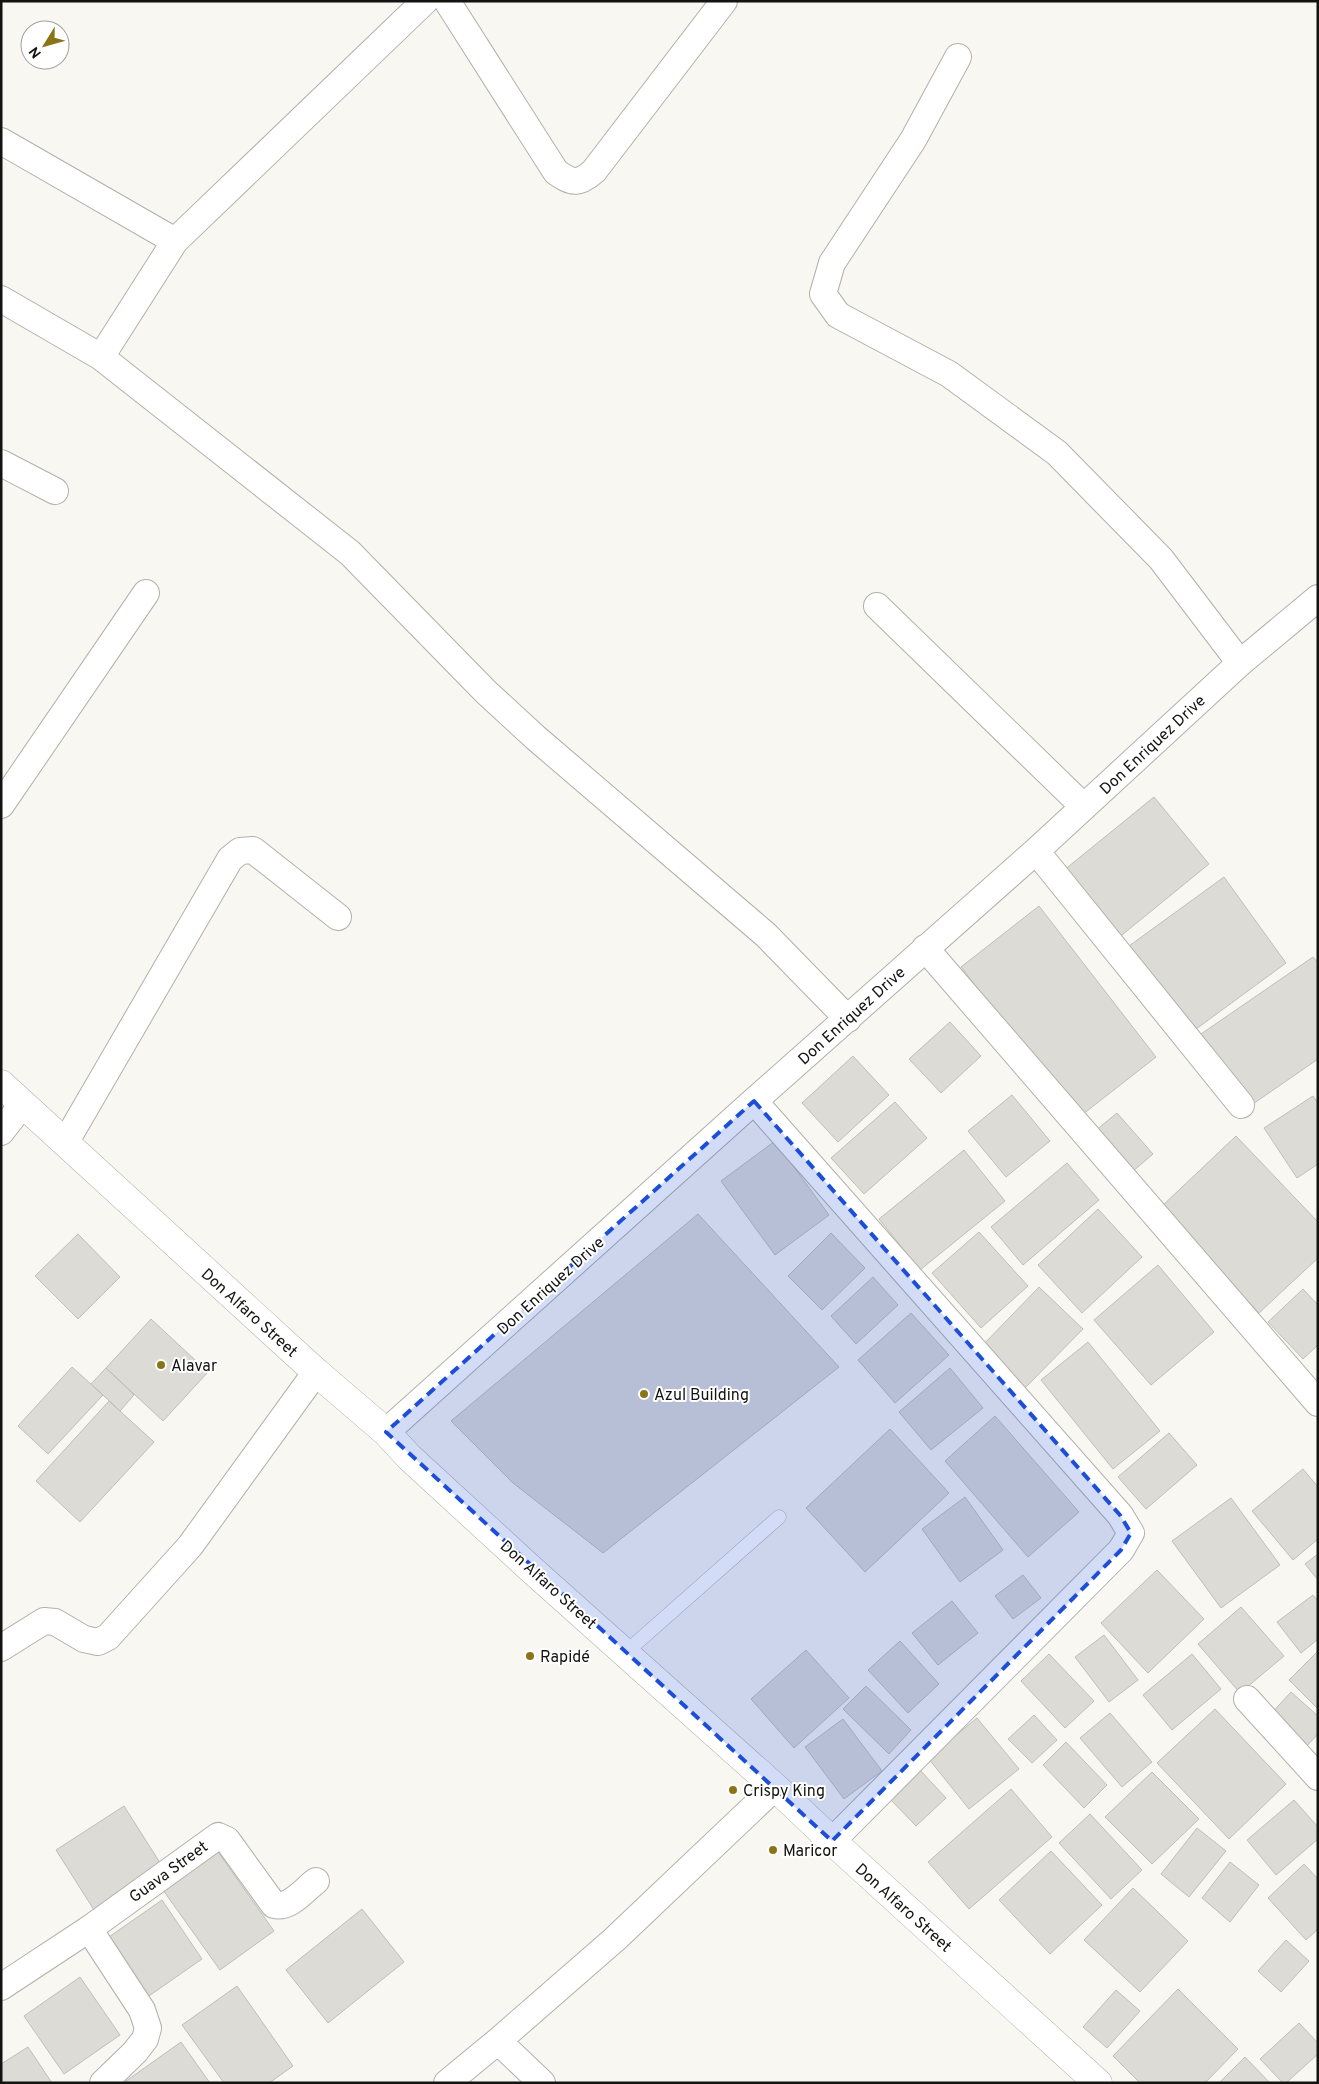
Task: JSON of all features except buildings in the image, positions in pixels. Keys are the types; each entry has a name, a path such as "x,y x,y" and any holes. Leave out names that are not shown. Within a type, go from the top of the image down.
{"main road":[{"name":"Don Alfaro Street","path":"1,1084 316,1372 386,1432 424,1470 775,1787 832,1842 1098,2083"}],"street":[{"path":"101,357 175,241 425,1"},
{"path":"447,1 556,172 570,181 584,180 594,171 724,1"},
{"path":"958,57 913,140 832,263 823,294 838,315 949,374 1057,453 1161,558 1240,663"},
{"path":"1,141 175,241"},
{"path":"1,299 101,357 350,553 486,692 536,738 766,935 848,1019"},
{"path":"1,464 55,491"},
{"path":"1,805 146,594"},
{"name":"Don Enriquez Drive","path":"386,1432 1084,807 1240,663 1318,598"},
{"path":"877,606 1084,807"},
{"path":"65,1143 230,859 240,851 253,850 338,917"},
{"path":"1036,850 1241,1105"},
{"path":"925,948 1318,1402"},
{"path":"754,1101 1120,1515 1131,1533 1121,1550 832,1842"},
{"path":"1,1132 22,1104"},
{"path":"1,1648 44,1621 55,1622 84,1639 98,1642 108,1637 190,1546 316,1372"},
{"path":"1247,1699 1318,1777"},
{"path":"447,2083 615,1939 775,1787"},
{"name":"Guava Street","path":"1,1986 89,1929 218,1836 228,1840 274,1906 287,1905 316,1881"},
{"path":"89,1929 142,2010 148,2028 145,2039 135,2052 103,2083"},
{"path":"498,2041 542,2083"}],"lane":[{"path":"625,1653 779,1517"}],"highlighted area":[{"path":"754,1101 1120,1515 1131,1533 1121,1550 832,1841 386,1432"}],"place":[{"name":"Alavar","path":"161,1365"},
{"name":"Azul Building","path":"644,1394"},
{"name":"Rapidé","path":"530,1656"},
{"name":"Crispy King","path":"733,1790"},
{"name":"Maricor","path":"773,1850"}]}
